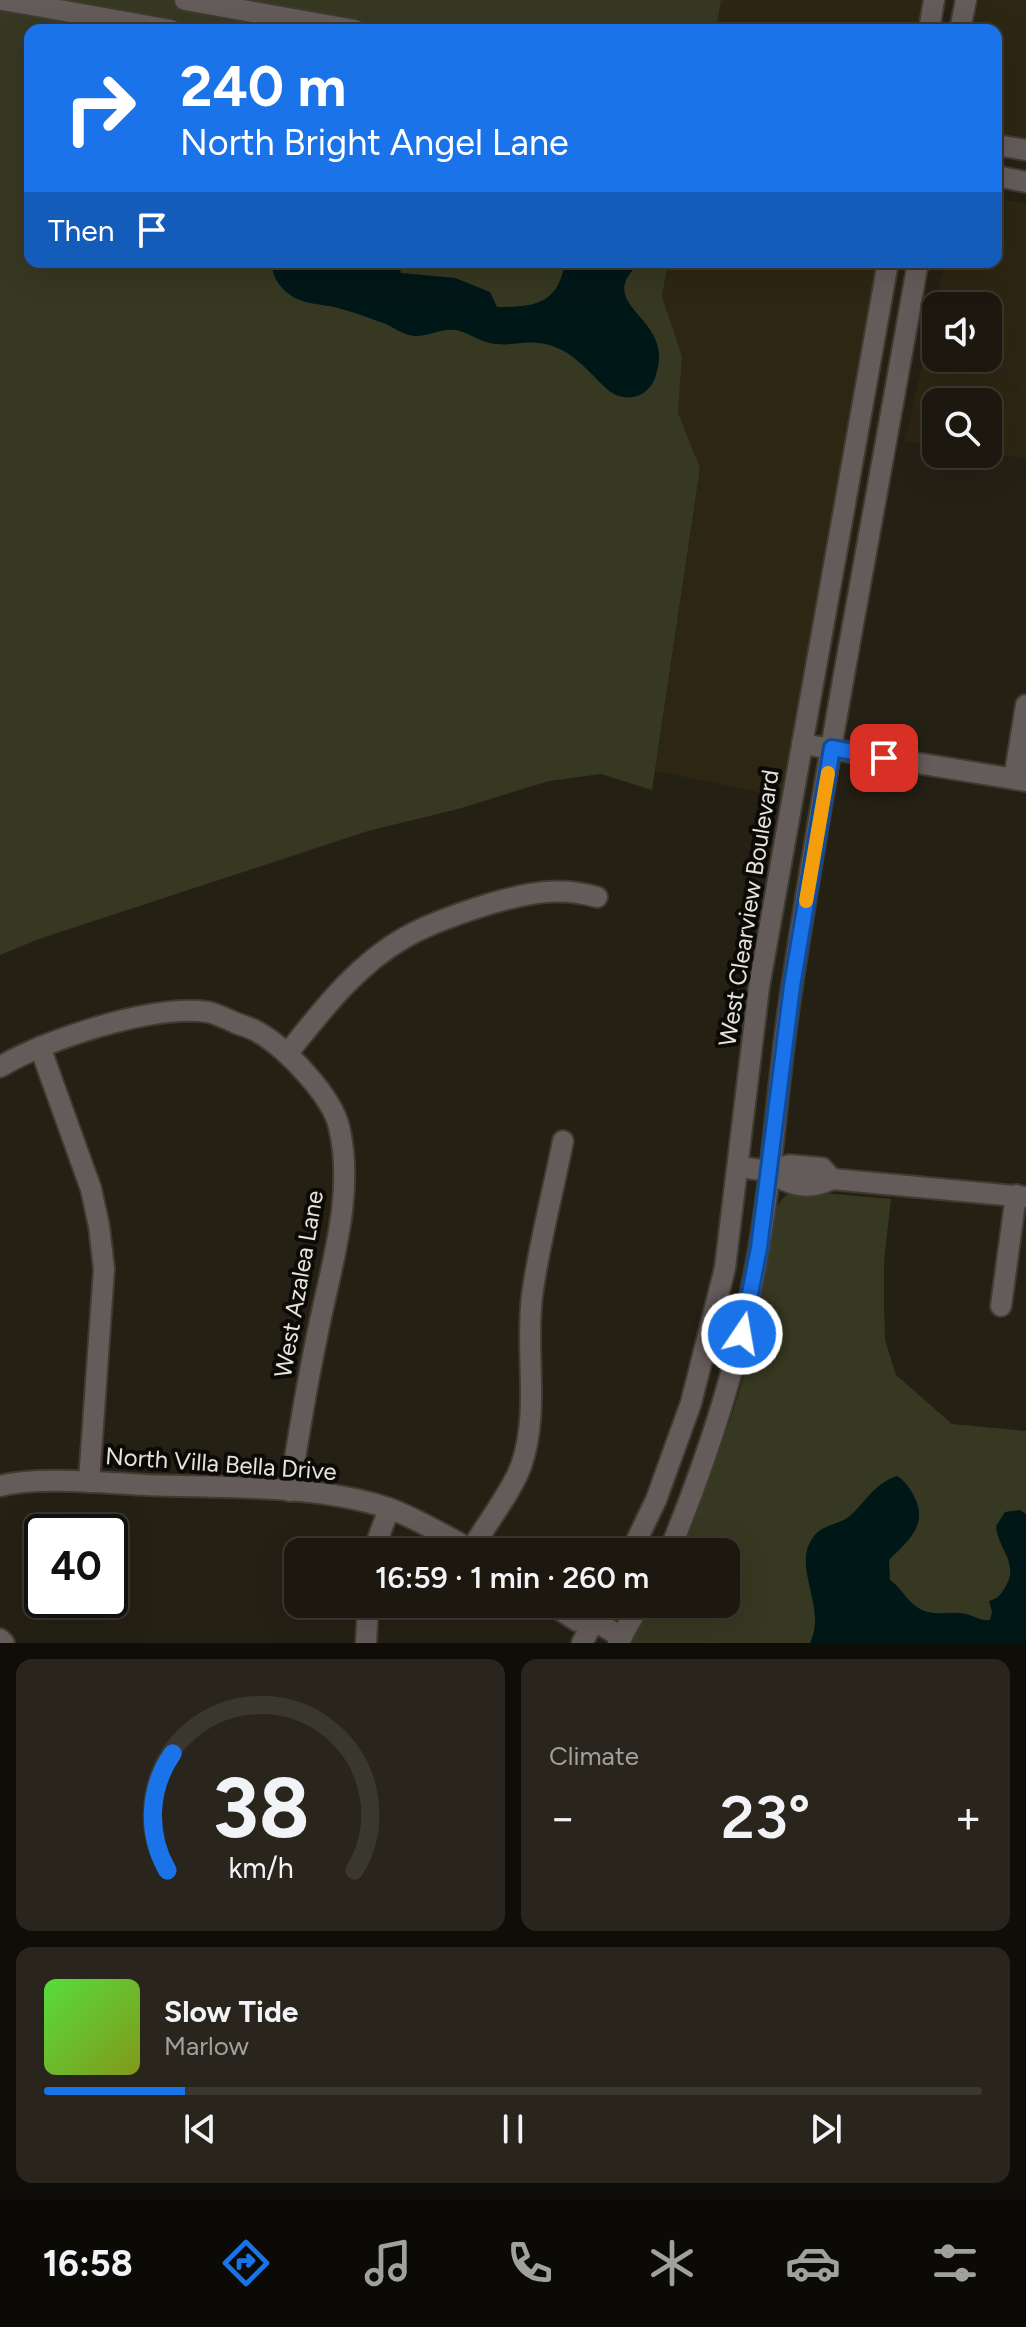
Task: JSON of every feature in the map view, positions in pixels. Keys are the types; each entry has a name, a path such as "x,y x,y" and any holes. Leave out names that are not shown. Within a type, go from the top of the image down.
{"street":[{"path":"3,0 137,24"},
{"path":"185,0 321,24"},
{"path":"930,24 934,0"},
{"path":"961,24 966,0"},
{"path":"1002,146 1026,150"},
{"path":"1002,177 1026,182"},
{"name":"West Clearview Boulevard","path":"638,1538 656,1500 691,1403 731,1234 759,987 887,268"},
{"path":"675,1538 705,1462 731,1377 759,1248 792,986 917,268"},
{"path":"802,744 1020,780 1026,705"},
{"path":"287,1054 331,999 366,965 402,939 447,917 525,895 549,890 573,890 597,897"},
{"name":"West Azalea Lane","path":"0,1067 40,1047 160,1011 210,1012 259,1032 287,1054 327,1100 339,1126 344,1182 339,1227 301,1410 290,1491"},
{"path":"40,1047 91,1189 104,1269 89,1482"},
{"path":"480,1538 520,1468 525,1449 530,1424 528,1360 532,1297 563,1141"},
{"path":"739,1167 769,1171 789,1165 822,1168 832,1179 1021,1196 1001,1306"},
{"name":"North Villa Bella Drive","path":"0,1486 13,1483 89,1482 290,1491 349,1499 389,1509 447,1538"},
{"path":"378,1538 389,1509"},
{"path":"366,1643 367,1618"},
{"path":"582,1643 592,1618"},
{"path":"602,1618 620,1640 632,1618"}],"shaded area":[{"path":"721,0 925,0 921,24 717,24"},
{"path":"978,0 1026,0 1026,141 1002,136 1002,24 973,24"},
{"path":"1002,199 1026,204 1026,459 1002,455 1002,388 922,388 922,443 905,441 922,365 922,372 1002,372 1002,292 938,292 944,268 1002,268"},
{"path":"273,268 400,268 401,273 455,278 490,292 497,307 542,301 557,287 564,268 636,268 628,277 624,290 628,301 654,337 659,352 656,375 644,393 636,397 622,397 610,392 568,354 549,345 491,343 456,330 410,335 353,313 293,297 277,282"},
{"path":"667,268 878,268 784,797 655,771 700,469 678,413 682,356 662,297"},
{"path":"897,1476 912,1493 919,1516 914,1532 889,1560 890,1580 913,1604 929,1612 959,1613 990,1620 992,1612 989,1601 998,1597 1009,1580 1010,1572 996,1526 1005,1512 1020,1510 1026,1514 1026,1643 810,1643 815,1615 806,1560 814,1536 847,1518 877,1487"}],"green space":[{"path":"0,0 721,0 717,24 24,24 24,268 667,268 662,297 682,356 678,413 700,468 652,790 601,774 549,781 458,809 368,831 39,939 0,955"},
{"path":"800,1191 891,1199 884,1261 884,1309 885,1340 896,1375 952,1424 1026,1431 1026,1643 631,1643 644,1618 740,1618 740,1538 683,1538 715,1463 736,1402 760,1308 776,1210 791,1193"}],"slow traffic":[{"path":"806,901 828,773"}],"route":[{"path":"742,1334 759,1248 792,986 832,748 884,758"}]}
